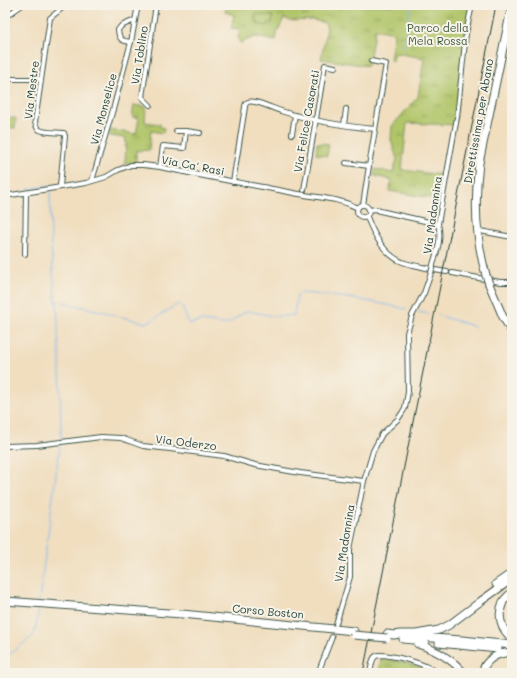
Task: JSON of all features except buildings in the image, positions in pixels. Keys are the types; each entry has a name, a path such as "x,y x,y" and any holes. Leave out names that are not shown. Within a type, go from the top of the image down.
{"highway":[{"name":"Direttissima per Abano","path":"512,5 477,178 476,206 476,227 480,254 492,294 512,332"},
{"path":"465,612 468,607 479,597 512,573"},
{"name":"Corso Boston","path":"389,636 416,634 439,630 449,625 512,579"},
{"path":"512,592 503,601 500,615 506,633 512,638"},
{"name":"Corso Boston","path":"5,601 182,614 354,633"},
{"name":"Corso Boston","path":"5,605 389,636 403,639 443,654 464,673"},
{"path":"389,636 442,638 512,645"},
{"path":"403,639 512,651"},
{"path":"482,673 483,668 492,658 512,651"}],"street":[{"path":"5,17 22,5"},
{"name":"Via Mestre","path":"60,186 65,136 64,133 39,130 35,122 50,18 66,5"},
{"name":"Via Monselice","path":"92,181 131,42 138,5"},
{"name":"Via Toblino","path":"150,105 142,97 156,5"},
{"name":"Via Madonnina","path":"336,624 350,577 350,549 364,481 373,451 382,434 398,419 405,408 408,392 407,333 412,316 424,293 431,273 440,237 438,224 457,117 466,33 472,5"},
{"path":"131,42 121,40 118,30 121,26 135,20"},
{"path":"363,205 386,64 371,61"},
{"name":"Via Felice Casorati","path":"304,190 325,65 335,67"},
{"path":"5,79 41,79"},
{"path":"233,182 245,105 248,102 257,103 276,110 315,120 376,130"},
{"path":"344,125 346,109"},
{"path":"292,134 295,115"},
{"path":"176,130 200,133"},
{"path":"160,168 163,146 184,148 186,131"},
{"path":"346,163 369,166"},
{"name":"Via Ca' Rasi","path":"5,196 92,181 131,165 143,165 342,201 358,208 357,212 359,216 363,218 367,217 376,237 382,245 399,260 411,265 449,273 500,282 512,282"},
{"path":"25,254 26,192"},
{"path":"363,205 369,210"},
{"path":"358,208 363,205"},
{"path":"369,210 376,209 438,224"},
{"path":"367,217 369,210"},
{"path":"480,231 512,237"},
{"name":"Via Oderzo","path":"5,446 37,445 102,437 121,438 143,446 224,456 255,465 300,473 364,481"},
{"path":"318,673 332,637"},
{"path":"370,673 373,658 379,654 417,663 438,673"}],"green space":[{"name":"Parco della Mela Rossa","path":"227,5 338,5 339,8 364,5 472,5 464,50 455,125 407,123 402,170 443,175 437,199 389,191 392,180 374,176 375,169 393,173 397,159 391,140 392,126 418,97 424,58 395,53 393,61 390,60 394,33 375,29 368,66 321,59 327,28 325,23 313,20 290,21 284,18 277,33 276,41 255,37 240,43 238,38 240,29 231,28 234,15 225,12"},
{"path":"256,14 273,16 272,23 268,23 267,26 257,24 258,21 255,21"},
{"path":"134,105 146,107 145,122 160,124 160,127 164,128 163,133 151,131 149,150 136,151 136,162 125,164 126,138 109,136 110,130 136,134 139,118 132,117"},
{"path":"5,117 16,118 15,128 5,127"},
{"path":"317,143 329,144 327,156 316,154"},
{"path":"381,659 421,667 433,673 379,673"}],"waterway":[{"path":"403,49 411,5"},
{"path":"28,189 49,186 50,188"},
{"path":"50,191 51,244 55,298 56,301 59,302"},
{"path":"63,302 145,323 151,321 178,304 182,306 189,324 202,321 227,324 248,311 273,316 294,315 297,296 299,293 326,295 380,303 406,309"},
{"path":"57,302 60,359 61,441"},
{"path":"418,312 429,314"},
{"path":"438,315 475,327"},
{"path":"39,601 60,444"},
{"path":"5,658 33,636 39,606"}],"railway":[{"path":"363,673 496,5"}]}
